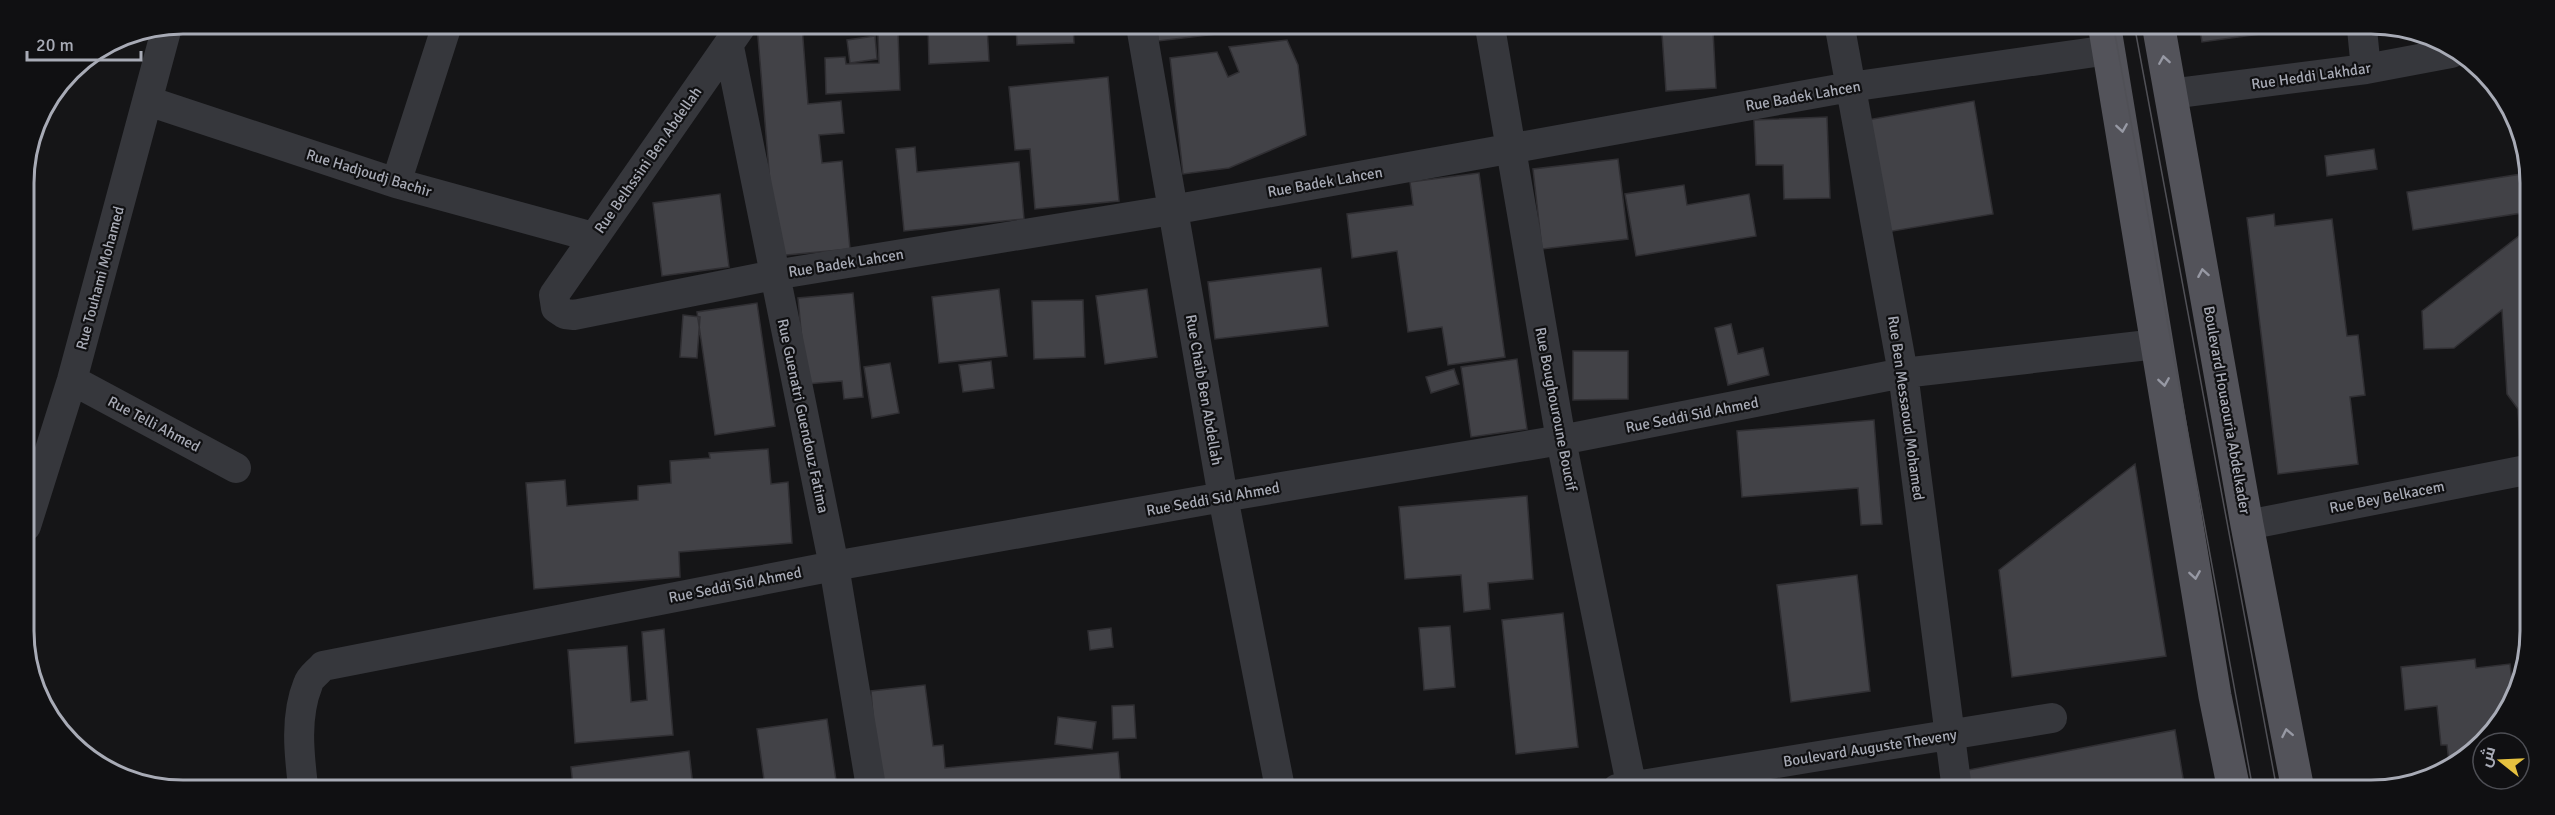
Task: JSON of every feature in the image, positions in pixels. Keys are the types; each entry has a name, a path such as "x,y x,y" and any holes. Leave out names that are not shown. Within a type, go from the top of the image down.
{"main road":[{"name":"Boulevard Houaouria Abdelkader","path":"2160,34 2247,525 2296,780"},
{"path":"2107,39 2215,696 2232,780"}],"street":[{"path":"396,183 444,34"},
{"name":"Rue Chaib Ben Abdellah","path":"1142,34 1223,497 1278,780"},
{"name":"Rue Boughouroune Boucif","path":"1491,34 1561,441 1625,780"},
{"name":"Rue Ben Messaoud Mohamed","path":"1841,34 1903,373 1956,780"},
{"path":"2362,34 2366,69"},
{"name":"Rue Touhami Mohamed","path":"34,500 72,380 164,36"},
{"name":"Rue Belhssini Ben Abdellah","path":"554,295 735,36"},
{"name":"Rue Guenatri Guendouz Fatima","path":"735,36 774,275 834,566 870,780"},
{"name":"Rue Badek Lahcen","path":"554,295 556,308 565,314 574,315 774,275 1172,210 2107,39"},
{"name":"Rue Heddi Lakhdar","path":"2170,94 2366,69 2446,54"},
{"name":"Rue Hadjoudj Bachir","path":"148,101 396,183 593,237"},
{"name":"Rue Seddi Sid Ahmed","path":"302,780 299,755 300,711 308,682 323,666 834,566 1223,497 1561,441 1903,373 2157,344"},
{"name":"Rue Telli Ahmed","path":"72,380 237,468"},
{"name":"Rue Bey Belkacem","path":"2247,525 2520,471"},
{"name":"Boulevard Auguste Theveny","path":"1675,780 2052,718"}],"building":[{"path":"758,34 803,34 808,104 841,101 844,133 819,135 822,163 842,161 850,249 776,256"},
{"path":"878,34 898,34 900,90 826,94 825,58 845,57 846,64 879,63"},
{"path":"928,34 987,34 989,61 929,64"},
{"path":"1016,34 1073,34 1074,43 1017,45"},
{"path":"1158,34 1218,34 1158,41"},
{"path":"1662,34 1713,34 1716,88 1666,91"},
{"path":"2201,34 2261,34 2202,42"},
{"path":"875,36 877,59 850,63 847,40"},
{"path":"1287,40 1298,65 1306,135 1229,168 1183,174 1170,58 1217,52 1228,77 1239,72 1229,47"},
{"path":"1108,77 1119,201 1035,209 1030,149 1015,150 1009,87"},
{"path":"1974,101 1993,214 1887,232 1867,120"},
{"path":"1827,117 1830,198 1784,199 1783,165 1756,165 1754,120"},
{"path":"915,147 917,172 1019,162 1024,219 904,231 896,149"},
{"path":"2374,149 2377,169 2327,176 2325,156"},
{"path":"1618,159 1628,239 1542,249 1533,169"},
{"path":"1479,173 1505,357 1448,365 1442,327 1408,332 1397,251 1352,258 1347,214 1413,205 1410,182"},
{"path":"2520,174 2520,213 2413,230 2407,192"},
{"path":"1684,185 1687,205 1749,194 1756,236 1636,256 1625,194"},
{"path":"720,194 729,267 662,276 653,203"},
{"path":"2274,214 2275,226 2332,219 2347,336 2358,335 2365,395 2350,397 2358,464 2278,474 2247,218"},
{"path":"2520,235 2520,446 2518,409 2507,394 2502,310 2454,348 2424,349 2422,311"},
{"path":"1321,268 1328,326 1215,339 1208,282"},
{"path":"999,289 1007,356 939,363 932,297"},
{"path":"1147,289 1157,357 1105,364 1096,296"},
{"path":"853,293 863,397 844,399 842,381 806,384 798,298"},
{"path":"1083,300 1085,357 1034,359 1032,301"},
{"path":"757,303 775,426 715,435 697,312"},
{"path":"683,315 700,317 697,358 680,357"},
{"path":"1731,324 1738,354 1763,348 1769,375 1728,385 1715,328"},
{"path":"1573,351 1628,351 1628,399 1573,400"},
{"path":"1517,359 1527,429 1471,437 1461,367"},
{"path":"991,361 994,388 963,392 959,365"},
{"path":"890,363 899,413 872,418 864,367"},
{"path":"1454,369 1459,384 1431,393 1426,377"},
{"path":"1874,420 1882,524 1861,525 1858,488 1742,497 1737,431"},
{"path":"768,449 771,484 788,482 792,543 679,552 680,577 534,589 526,483 565,480 567,506 638,500 638,486 671,483 670,461 710,458 709,453"},
{"path":"2135,464 2166,656 2012,677 1999,570"},
{"path":"1527,496 1533,579 1488,583 1490,609 1464,612 1461,575 1405,579 1399,507"},
{"path":"1857,575 1870,691 1791,702 1777,585"},
{"path":"1563,613 1578,747 1516,754 1502,620"},
{"path":"1450,626 1455,687 1424,690 1419,628"},
{"path":"1111,628 1113,647 1090,650 1088,631"},
{"path":"664,629 673,735 575,743 568,650 627,646 631,702 647,700 642,632"},
{"path":"2475,659 2476,668 2510,664 2512,680 2501,706 2482,731 2471,731 2471,742 2449,759 2447,745 2441,745 2437,706 2405,710 2401,667"},
{"path":"925,685 933,746 943,745 945,768 1118,752 1120,780 878,780 871,691"},
{"path":"1134,705 1136,738 1113,739 1112,706"},
{"path":"1058,717 1096,722 1092,749 1055,744"},
{"path":"827,719 836,780 764,780 757,729"},
{"path":"2175,730 2183,780 1964,780 1963,771"},
{"path":"689,751 692,780 572,780 571,767"}],"tram line":[{"path":"2115,34 2251,780"},
{"path":"2136,34 2275,780"}]}
